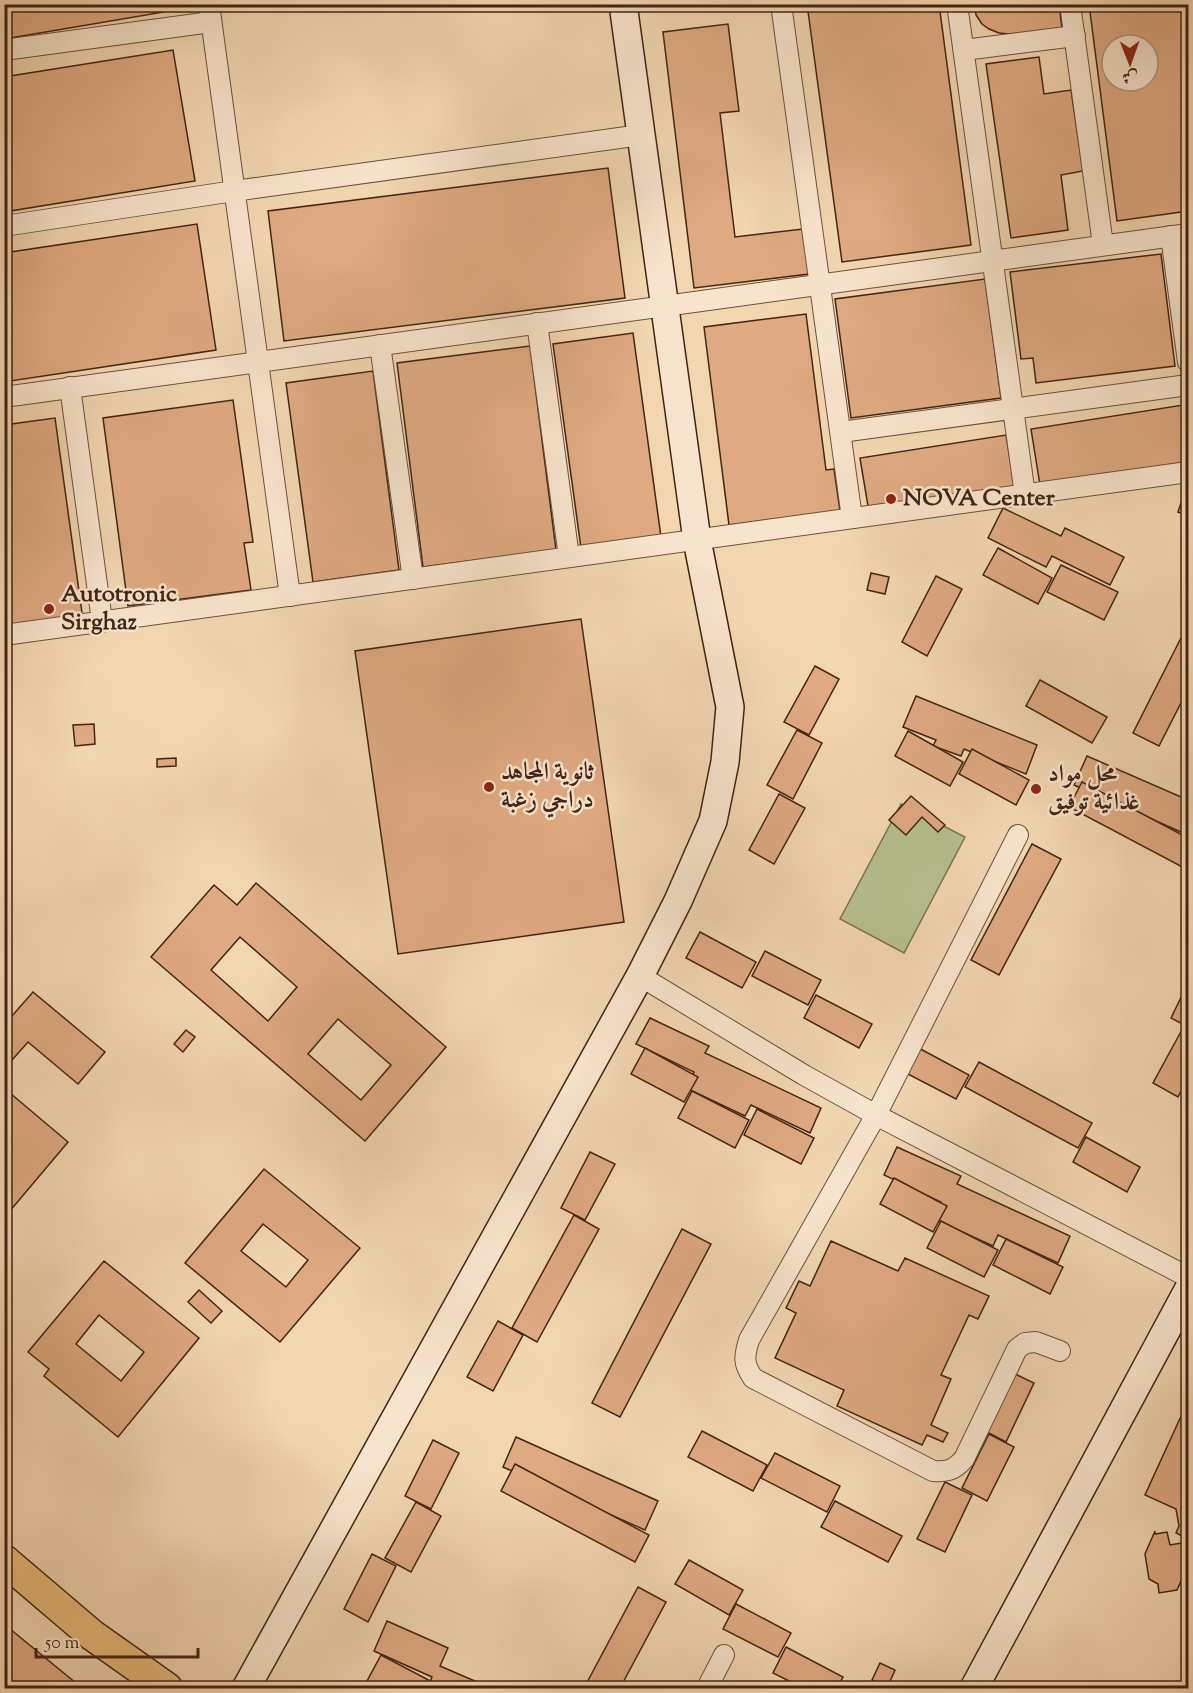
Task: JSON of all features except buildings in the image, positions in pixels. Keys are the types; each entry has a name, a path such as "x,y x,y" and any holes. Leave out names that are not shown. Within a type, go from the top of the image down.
{"main road":[{"path":"4,1560 92,1635 166,1689"}],"street":[{"path":"246,1689 640,976 678,901 713,821 725,762 730,707 697,540 623,4"},
{"path":"781,4 852,518"},
{"path":"957,4 1025,495"},
{"path":"1070,4 1104,245"},
{"path":"4,50 210,13 290,596"},
{"path":"964,50 1075,36"},
{"path":"4,226 234,191 641,135"},
{"path":"4,397 1180,235 1188,363"},
{"path":"537,323 569,557"},
{"path":"380,345 413,579"},
{"path":"841,432 1188,385"},
{"path":"70,387 102,621"},
{"path":"4,635 1188,472"},
{"path":"1018,836 876,1115 749,1340 745,1354 745,1367 753,1378 933,1471 947,1472 956,1468 964,1459 1017,1349 1025,1343 1036,1342 1060,1351"},
{"path":"640,976 804,1075 876,1115 1188,1277"},
{"path":"974,1689 1188,1290"},
{"path":"707,1689 724,1655"}],"green space":[{"path":"901,804 965,837 904,953 840,919"}],"place":[{"name":"NOVA Center","path":"891,499"},
{"name":"Autotronic Sirghaz","path":"49,609"},
{"name":"ثانوية المجاهد دراجي زغبة","path":"489,787"},
{"name":"محل مواد غذائية توفيق","path":"1036,789"}]}
